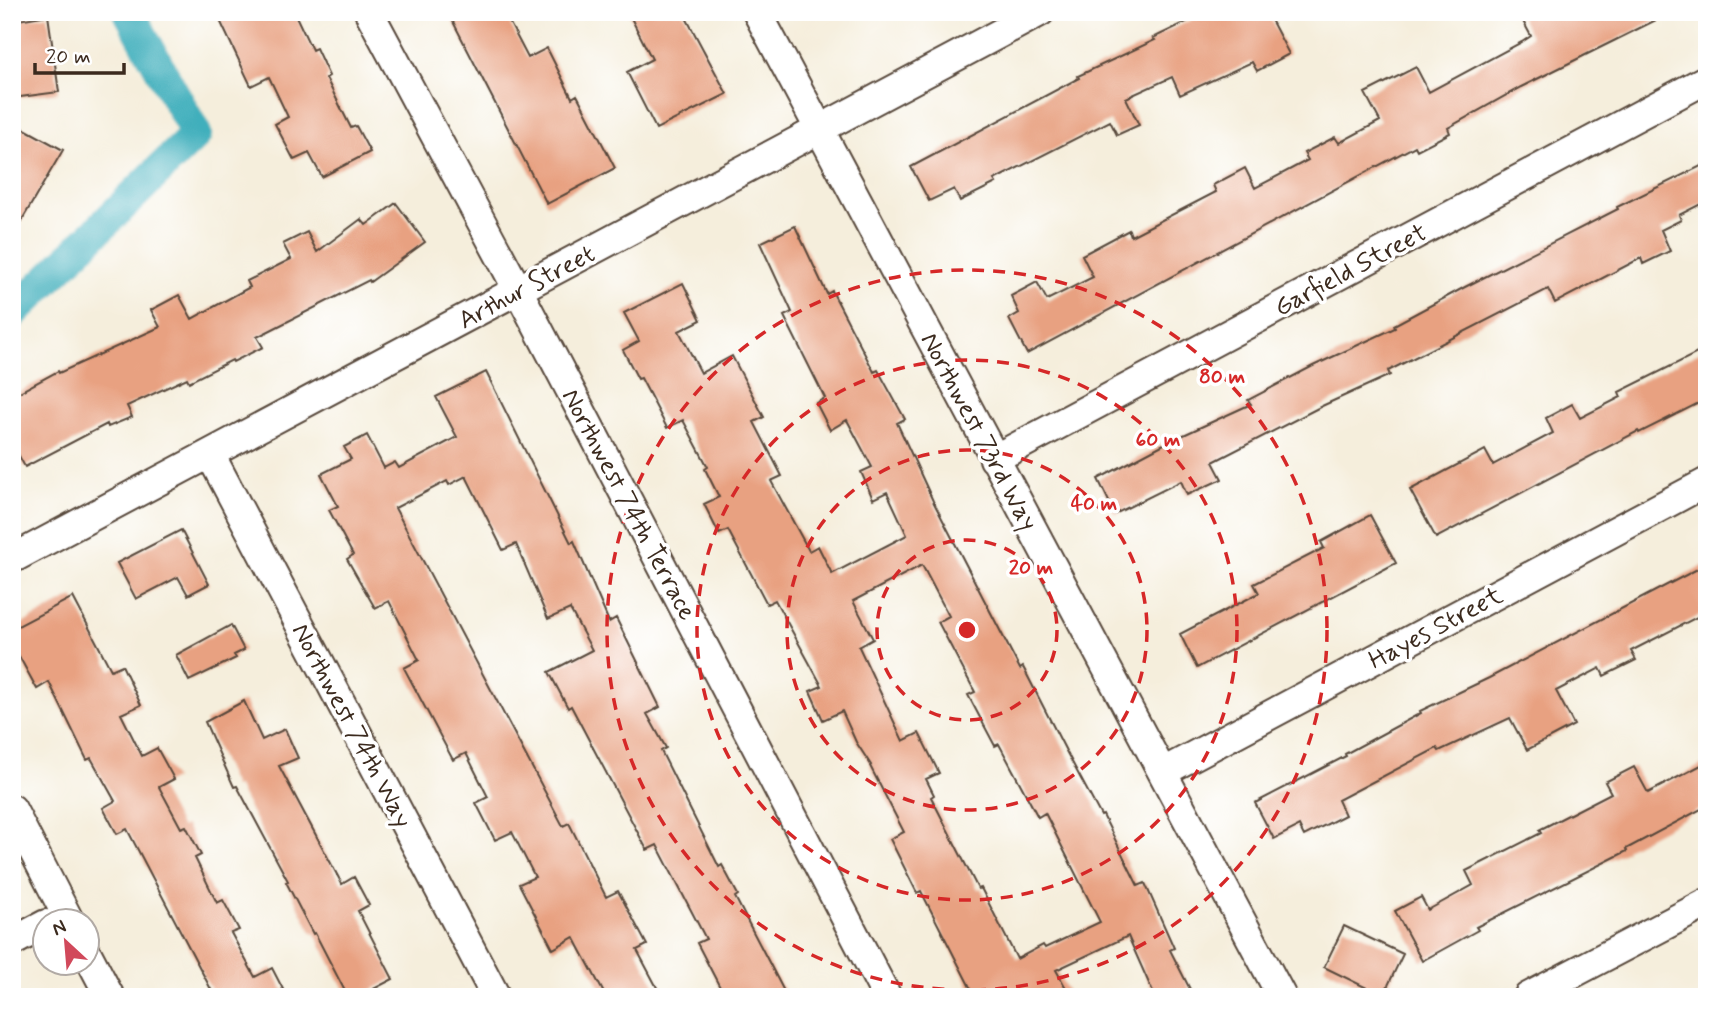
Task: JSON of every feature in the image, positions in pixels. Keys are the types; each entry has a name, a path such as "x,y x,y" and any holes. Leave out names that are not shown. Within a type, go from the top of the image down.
{"street":[{"name":"Northwest 74th Terrace","path":"369,12 518,290 887,997"},
{"name":"Northwest 73rd Way","path":"757,12 1282,997"},
{"name":"Arthur Street","path":"12,559 1040,12"},
{"name":"Garfield Street","path":"994,459 1707,79"},
{"name":"Northwest 74th Way","path":"210,454 496,997"},
{"name":"Hayes Street","path":"1163,772 1707,482"},
{"path":"12,809 53,908"},
{"path":"1528,997 1707,903"},
{"path":"12,942 32,932"},
{"path":"100,978 110,997"}],"building":[{"path":"216,12 294,12 312,50 316,48 329,76 326,78 351,128 356,126 370,152 322,177 309,153 294,160 275,124 288,117 269,77 251,86"},
{"path":"448,12 504,12 528,58 547,48 572,98 577,95 615,168 547,204"},
{"path":"628,12 683,12 727,94 656,129 627,72 652,59"},
{"path":"1207,12 1267,12 1289,54 1257,71 1252,62 1180,95 1172,77 1126,98 1139,125 1117,135 1110,121 994,180 996,183 960,201 954,189 929,201 911,167 1079,78 1078,76"},
{"path":"1518,12 1672,12 1521,87 1448,128 1450,133 1417,150 1415,146 1027,354 1009,319 1019,313 1011,296 1037,282 1047,300 1093,277 1082,255 1129,230 1131,236 1216,192 1213,185 1245,168 1255,188 1308,160 1304,153 1335,137 1339,143 1380,121 1365,93 1416,67 1429,92 1522,42 1531,36"},
{"path":"48,15 59,92 12,98 12,21"},
{"path":"12,122 63,150 12,237"},
{"path":"1707,163 1707,201 1679,215 1681,220 1661,230 1670,251 1643,264 1641,258 1555,303 1548,289 1388,371 1390,375 1322,406 1213,462 1222,479 1187,495 1181,481 1115,514 1098,479 1164,444 1251,404 1248,400 1395,328 1394,325 1465,287"},
{"path":"396,203 425,242 370,282 369,280 257,337 263,347 189,382 187,378 127,406 132,417 108,427 107,424 25,467 12,443 12,396 58,371 59,373 160,327 151,310 179,295 192,319 250,287 247,281 291,259 283,244 307,232 317,252 361,219 366,225"},
{"path":"795,226 827,294 832,291 874,372 878,370 905,419 897,423 933,501 1020,669 1023,667 1101,816 1103,815 1138,886 1145,883 1174,948 1170,950 1194,997 1155,997 1128,936 1056,970 1071,997 975,997 921,891 917,893 890,839 904,832 842,711 823,720 810,691 822,686 775,600 767,604 728,530 719,534 704,504 719,497 705,469 708,467 683,420 667,428 623,350 639,341 624,313 683,283 701,320 679,331 701,373 732,356 764,417 754,422 782,476 771,481 809,551 818,546 832,574 907,535 887,492 873,499 861,472 872,467 847,420 830,430 816,403 825,398 784,316 792,312 760,243","holes":["922,565 949,616 938,622 975,692 968,695 995,746 999,744 1038,817 1045,813 1100,922 1045,948 1043,945 1017,959 931,797 934,795 926,779 939,773 919,733 903,741 859,647 873,639 853,601"]},
{"path":"1707,348 1707,399 1639,433 1638,431 1436,538 1410,490 1485,450 1493,465 1553,433 1546,418 1572,404 1580,418 1621,397 1619,392"},
{"path":"486,372 571,543 574,541 609,622 616,618 660,707 647,714 666,748 661,751 719,867 722,865 738,895 735,897 787,997 725,997 697,943 706,939 657,845 647,850 571,706 568,708 549,672 592,650 570,609 548,619 516,544 503,550 466,476 449,485 447,481 395,508 563,826 569,823 606,897 618,891 647,945 637,950 662,997 606,997 574,937 553,949 519,884 535,877 512,832 495,840 476,803 488,797 466,753 453,760 404,668 419,660 389,601 375,608 347,559 353,555 329,510 338,506 321,474 351,459 344,447 367,435 384,468 395,462 399,468 457,437 436,397"},
{"path":"1370,515 1396,563 1197,668 1180,634 1259,593 1254,584 1324,548 1321,542"},
{"path":"181,530 209,584 188,595 178,577 136,599 117,563"},
{"path":"1707,564 1707,612 1631,651 1636,660 1604,676 1600,668 1556,691 1574,725 1527,750 1510,718 1439,751 1437,748 1338,800 1345,815 1304,836 1299,826 1274,839 1255,803 1346,756 1345,754 1421,713 1420,711"},
{"path":"73,597 111,670 122,665 141,705 121,714 142,756 157,748 174,779 159,787 181,828 186,826 201,855 195,858 217,903 223,900 239,930 231,933 255,977 272,968 287,997 215,997 127,829 117,834 103,808 115,801 91,758 87,760 49,682 37,689 19,656 12,660 12,629"},
{"path":"231,625 244,650 234,655 236,658 189,681 176,655"},
{"path":"244,701 262,740 285,729 298,758 279,766 342,884 354,877 369,905 358,911 393,979 358,997 348,997 237,786 234,787 205,722"},
{"path":"1707,762 1707,806 1626,849 1627,851 1476,927 1478,930 1422,961 1395,911 1421,897 1428,910 1473,885 1466,871 1611,793 1605,782 1634,767 1648,793"},
{"path":"1344,926 1403,954 1383,996 1324,967"}],"waterway":[{"path":"12,314 196,134 129,12"}]}
